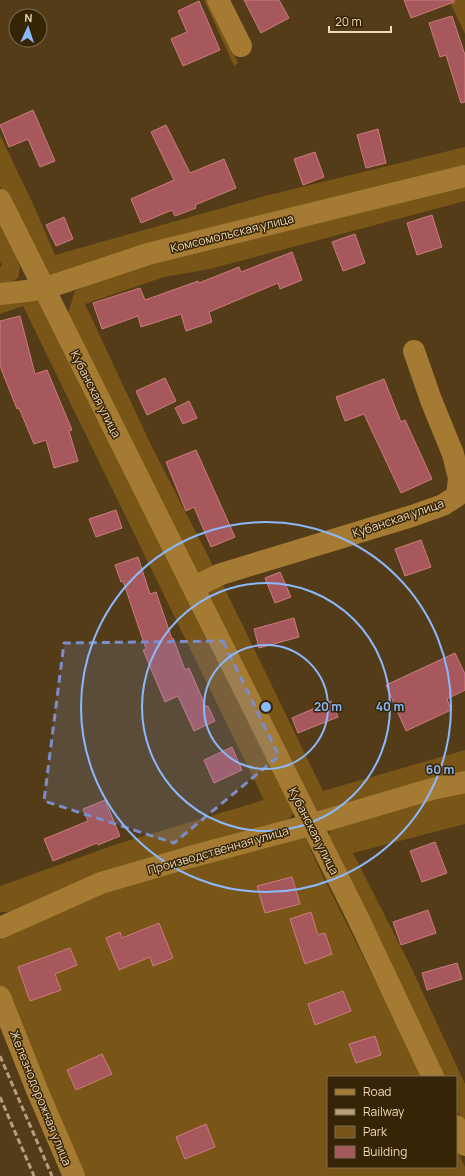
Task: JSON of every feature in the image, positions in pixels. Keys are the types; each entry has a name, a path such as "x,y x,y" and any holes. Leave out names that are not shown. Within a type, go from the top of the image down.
{"street":[{"path":"218,0 241,46"},
{"name":"Комсомольская улица","path":"0,294 43,289 148,254 465,176"},
{"name":"Кубанская улица","path":"0,200 43,289 194,587 310,825 358,918 433,1076"},
{"name":"Кубанская улица","path":"194,587 221,574 412,516 443,505 457,496 459,478 453,454 414,351"},
{"name":"Производственная улица","path":"0,928 101,884 190,857 310,825 432,789 465,782"},
{"name":"Железнодорожная улица","path":"0,997 37,1090 74,1176"},
{"path":"457,1128 465,1145"}],"highlighted area":[{"path":"223,641 279,756 174,843 44,801 64,643"}],"green space":[{"path":"204,0 208,0 238,63 234,66"},
{"path":"449,0 465,0 465,34"},
{"path":"0,135 34,206 55,255 265,196 465,147 465,169 50,278 42,271 0,186"},
{"path":"465,184 465,201 210,269 164,277 85,304 151,445 225,589 323,791 465,750 465,773 319,812 310,806 68,313 75,291 110,274"},
{"path":"0,219 20,267 18,278 0,288 0,267 2,266 0,261"},
{"path":"30,294 45,307 294,813 286,822 16,912 0,912 0,886 117,844 264,800 23,306 0,314 0,299"},
{"path":"465,790 465,824 353,853 410,965 465,1084 465,1126 457,1110 457,1076 441,1076 327,842 332,824"},
{"path":"303,832 316,862 423,1076 327,1076 327,1168 457,1168 457,1150 465,1167 465,1176 79,1176 0,985 0,940 103,892"}],"building":[{"path":"244,0 279,0 289,18 261,33"},
{"path":"404,0 454,0 454,2 411,18"},
{"path":"199,1 220,50 183,66 171,39 187,32 178,11"},
{"path":"452,16 465,55 465,102 461,103 446,55 440,57 429,23"},
{"path":"33,110 55,161 40,167 28,139 9,147 0,125"},
{"path":"166,125 190,173 224,159 236,188 195,205 196,208 175,216 172,210 141,223 131,199 174,180 151,132"},
{"path":"378,129 386,163 366,168 357,135"},
{"path":"315,152 324,177 303,185 294,159"},
{"path":"432,215 442,247 417,255 407,223"},
{"path":"64,217 73,239 56,246 46,225"},
{"path":"355,234 365,263 343,271 332,242"},
{"path":"292,252 302,280 280,289 278,283 209,312 212,322 186,331 181,314 141,327 138,316 102,329 93,303 140,288 145,300 198,281 199,283 239,267 241,272"},
{"path":"20,316 35,374 47,370 72,430 69,431 78,461 54,468 46,440 34,444 19,408 17,409 0,366 0,321"},
{"path":"165,378 176,401 147,415 136,391"},
{"path":"384,379 401,422 405,420 432,479 401,493 364,414 345,421 336,397"},
{"path":"189,401 197,418 183,424 175,408"},
{"path":"196,450 235,537 211,547 194,507 186,511 166,462"},
{"path":"116,510 122,528 96,537 89,519"},
{"path":"421,540 431,567 405,576 395,549"},
{"path":"138,557 150,594 156,592 172,639 173,638 185,670 189,668 206,707 208,706 215,721 194,731 178,696 165,702 143,650 146,649 123,581 121,582 115,565"},
{"path":"280,572 291,597 275,603 265,578"},
{"path":"294,618 299,637 259,648 254,629"},
{"path":"455,653 465,674 465,690 447,699 451,710 406,731 386,685"},
{"path":"331,701 338,717 298,733 292,718"},
{"path":"232,747 242,770 214,783 204,760"},
{"path":"105,800 120,836 98,845 97,843 53,861 44,839 88,821 83,809"},
{"path":"435,842 447,873 422,882 410,851"},
{"path":"292,877 300,904 265,913 257,886"},
{"path":"428,910 436,933 401,945 393,922"},
{"path":"311,912 318,935 325,933 332,954 305,964 290,919"},
{"path":"159,923 173,958 153,966 150,957 119,970 106,938 120,932 122,938"},
{"path":"70,948 77,965 55,974 61,990 30,1001 18,967"},
{"path":"457,963 462,979 427,990 422,973"},
{"path":"343,991 351,1011 315,1025 308,1004"},
{"path":"375,1036 381,1055 356,1063 349,1044"},
{"path":"102,1054 112,1074 76,1090 67,1070"},
{"path":"206,1124 215,1147 185,1159 176,1137"}],"railway":[{"path":"0,1056 52,1176"},
{"path":"0,1097 34,1176"}]}
